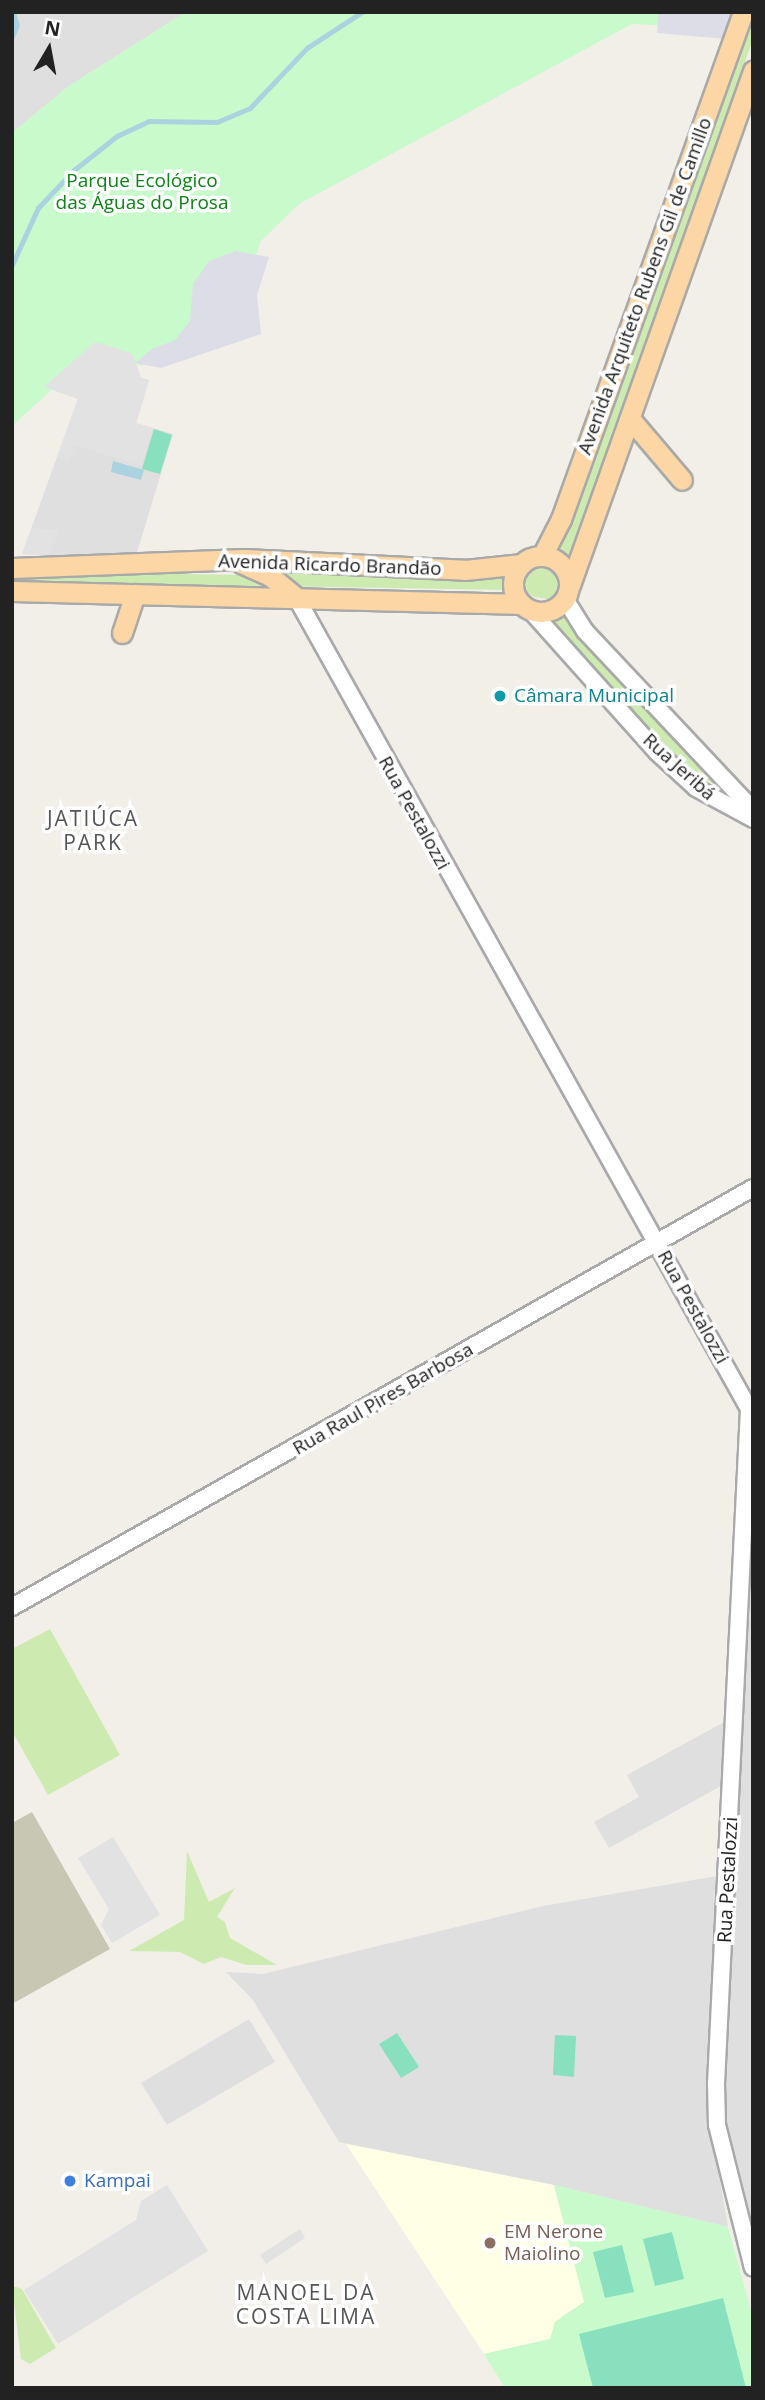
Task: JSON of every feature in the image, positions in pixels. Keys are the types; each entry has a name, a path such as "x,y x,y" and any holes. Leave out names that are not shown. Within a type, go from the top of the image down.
{"main road":[{"name":"Avenida Arquiteto Rubens Gil de Camillo","path":"542,556 561,519 743,12"},
{"name":"Avenida Arquiteto Rubens Gil de Camillo","path":"568,592 632,421 753,71"},
{"path":"632,421 682,480"},
{"path":"542,556 562,565 568,592 541,612 525,607 513,584 522,564 542,556"},
{"path":"233,560 270,576 296,597"},
{"name":"Avenida Ricardo Brandão","path":"12,568 233,560 465,570 503,570 522,564"},
{"name":"Avenida Ricardo Brandão","path":"12,591 296,597 525,607"},
{"path":"122,633 135,594"}],"street":[{"name":"Rua Jeribá","path":"568,592 585,631 753,810"},
{"name":"Rua Pestalozzi","path":"296,597 657,1241 748,1409 716,2084 717,2125 753,2268"},
{"name":"Rua Jeribá","path":"525,607 657,752 696,788 753,819"},
{"name":"Rua Raul Pires Barbosa","path":"12,1607 753,1188"}],"shaded area":[{"path":"12,12 186,12 69,86 12,133"},
{"path":"659,12 746,12 738,40 657,33"},
{"path":"236,251 269,257 257,295 261,334 161,368 135,363 152,349 175,340 190,321 193,284 209,261"},
{"path":"95,342 132,353 141,378 149,380 136,423 153,428 141,466 75,445 69,461 57,457 78,399 44,387"},
{"path":"132,353 141,378 149,380 136,423 173,434 135,559 22,554 78,399"},
{"path":"32,528 59,530 50,555 22,554"},
{"path":"753,1406 753,2234 743,2232 717,2125"},
{"path":"726,1721 721,1786 609,1848 594,1822 639,1797 627,1775"},
{"path":"32,1812 110,1949 12,2004 12,1823"},
{"path":"113,1837 160,1915 112,1943 101,1925 109,1909 78,1858"},
{"path":"723,1875 708,2081 709,2117 728,2227 554,2185 339,2142 253,2000 226,1972 263,1974 543,1906"},
{"path":"249,2019 275,2062 167,2125 141,2083"},
{"name":"EM Nerone Maiolino","path":"346,2144 554,2185 585,2302 562,2316 550,2339 484,2354"},
{"path":"167,2185 208,2251 58,2344 24,2290 136,2220 141,2201"},
{"path":"300,2229 305,2238 266,2264 260,2255"}],"green space":[{"name":"Parque Ecológico das Águas do Prosa","path":"186,12 728,12 682,26 632,24 299,204 261,241 244,290 141,366 102,351 89,356 12,426 12,133 69,86"},
{"path":"751,12 753,39 572,562 555,594 548,599 534,597 527,592 525,581 551,549"},
{"path":"154,429 172,435 160,474 142,469"},
{"path":"293,567 421,577 513,574 515,590 12,582 12,571 239,575"},
{"path":"558,610 696,761 720,781 718,786 695,774 660,742 544,613"},
{"path":"50,1629 120,1755 48,1795 12,1731 12,1649"},
{"path":"187,1851 209,1902 235,1888 217,1917 225,1922 230,1938 277,1965 246,1965 221,1957 204,1964 180,1952 129,1951 184,1920"},
{"path":"397,2033 419,2067 401,2078 379,2044"},
{"path":"555,2035 576,2036 574,2077 553,2075"},
{"path":"554,2185 728,2227 753,2318 753,2388 505,2388 484,2354 550,2339 555,2322 584,2302"},
{"path":"672,2232 684,2279 655,2286 643,2239"},
{"path":"622,2245 634,2292 605,2298 593,2252"},
{"path":"12,2286 22,2289 56,2348 30,2364 21,2359"},
{"path":"723,2298 746,2388 593,2388 579,2334"}],"water":[{"path":"12,12 16,12 20,26 12,44"},
{"path":"113,461 144,470 141,480 111,472"}],"waterway":[{"path":"12,265 38,208 74,170 117,136 149,121 217,122 250,108 307,48 362,12"}],"place":[{"name":"Câmara Municipal","path":"500,696"},
{"name":"Kampai","path":"70,2181"},
{"name":"EM Nerone Maiolino","path":"490,2243"}],"district":[{"name":"JATIÚCA PARK","path":"93,830"},
{"name":"MANOEL DA COSTA LIMA","path":"306,2304"}]}
